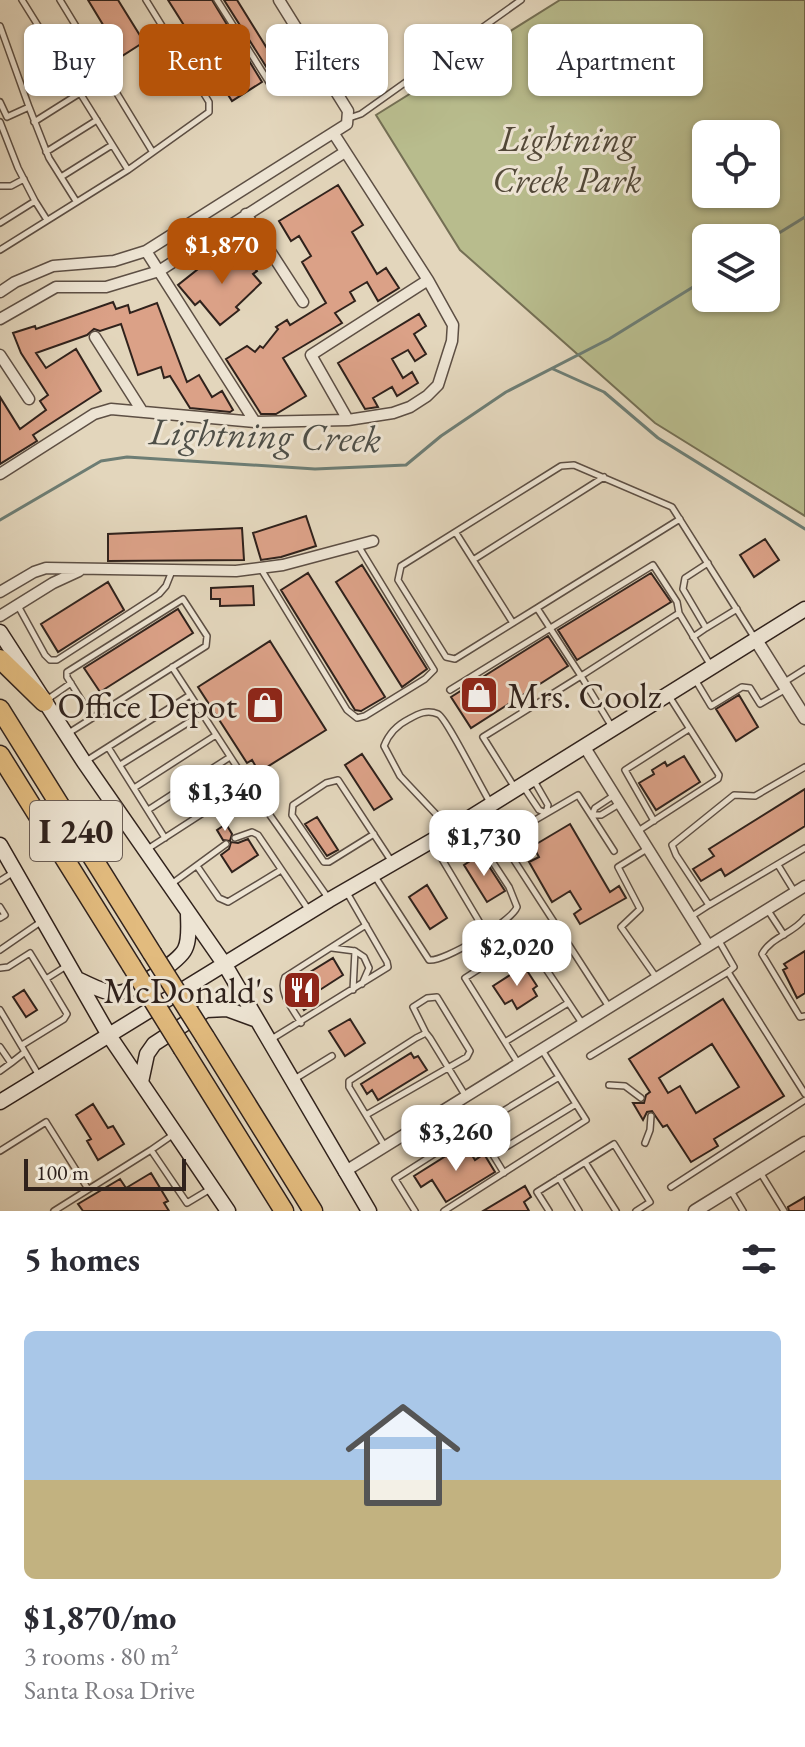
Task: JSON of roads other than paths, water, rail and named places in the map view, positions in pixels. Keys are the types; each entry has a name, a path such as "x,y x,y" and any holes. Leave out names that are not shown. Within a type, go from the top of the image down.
{"highway":[{"path":"0,659 44,702"},
{"name":"I 240","path":"0,709 313,1211"},
{"name":"I 240","path":"0,755 284,1211"}],"main road":[{"path":"0,1102 329,900 465,821 756,640 803,615"},
{"path":"0,632 84,762 225,965 369,1211"},
{"path":"0,845 110,1037 228,1211"},
{"path":"77,979 108,992 127,991 177,960 185,951 188,911"},
{"path":"141,1082 147,1054 154,1044 206,1010 221,1007 257,1020"}],"street":[{"path":"0,292 53,266 114,261 146,251 347,124 349,118 342,101 279,0"},
{"path":"0,474 94,414 111,409 255,422 348,420 393,413 427,396 438,385 452,341 453,325 428,280 334,134"},
{"path":"0,319 56,287 106,287 159,271 345,152"},
{"path":"246,214 303,302"},
{"path":"146,251 255,422"},
{"path":"348,420 311,355 428,280"},
{"path":"95,337 142,411"},
{"path":"0,355 29,399"},
{"path":"0,592 46,568 236,571 283,565 373,541"},
{"path":"0,616 81,570"},
{"path":"756,640 805,718"},
{"path":"584,746 690,917 713,942"},
{"path":"344,1172 805,886"},
{"path":"695,1211 805,1143"}],"lane":[{"path":"22,0 37,24"},
{"path":"60,0 152,151"},
{"path":"0,250 145,160 152,151 209,112 209,102 146,0"},
{"path":"217,0 266,78"},
{"path":"349,118 361,114 521,0"},
{"path":"0,26 46,152 76,201"},
{"path":"34,122 75,96"},
{"path":"82,96 128,170"},
{"path":"0,102 7,117"},
{"path":"29,107 0,121 24,179 47,220"},
{"path":"46,152 97,120"},
{"path":"61,177 112,145"},
{"path":"0,186 11,186 24,179"},
{"path":"0,223 35,201"},
{"path":"680,519 455,659 446,657 398,580 401,566 561,466 574,465 672,507 680,519 708,563 756,640"},
{"path":"473,560 604,477"},
{"path":"456,532 513,623"},
{"path":"260,568 347,710 357,718 425,679 434,670 358,545"},
{"path":"706,628 683,589 685,578 708,563"},
{"path":"450,690 653,565 712,667"},
{"path":"17,604 45,655 50,660 57,660 159,594 172,570"},
{"path":"66,734 206,646 208,641 183,599 70,669 67,677 92,717"},
{"path":"537,608 613,728"},
{"path":"693,637 737,609"},
{"path":"546,813 539,810 523,784 483,737 679,613"},
{"path":"172,667 329,900"},
{"path":"694,678 711,706 742,687 750,688 760,704 805,669"},
{"path":"44,702 71,683"},
{"path":"84,762 190,695"},
{"path":"637,832 716,783 719,775 668,695"},
{"path":"450,830 425,799 400,776 384,746 397,725 421,712 436,712 445,718 491,804"},
{"path":"120,765 202,714"},
{"path":"654,821 624,774 627,768 689,729"},
{"path":"134,788 216,735"},
{"path":"108,747 165,838"},
{"path":"148,810 230,757"},
{"path":"709,905 672,845 734,795 755,796 805,767"},
{"path":"374,834 329,862 321,860 292,811 296,801 338,780 374,834 393,863"},
{"path":"145,850 248,784"},
{"path":"523,784 548,805 546,813"},
{"path":"609,1007 501,840 578,795 614,851"},
{"path":"592,815 595,808 617,800"},
{"path":"592,815 601,815 617,800"},
{"path":"374,874 432,962 486,933 507,920 517,907 509,887 465,821"},
{"path":"235,838 252,832 258,835 310,912"},
{"path":"431,841 486,933"},
{"path":"169,885 226,844"},
{"path":"690,917 805,848"},
{"path":"647,849 618,867 640,909 621,927 657,977"},
{"path":"778,865 794,892"},
{"path":"197,866 219,898 228,902 281,869"},
{"path":"0,881 15,872"},
{"path":"269,1041 388,967 346,891"},
{"path":"0,907 5,915 0,918"},
{"path":"767,909 784,935"},
{"path":"805,918 766,947 762,954 800,1017 805,1016"},
{"path":"0,950 43,920"},
{"path":"301,1023 281,985 288,974 366,925"},
{"path":"518,1064 465,978 526,939 583,1024"},
{"path":"590,1056 734,967 713,942"},
{"path":"330,947 355,951 364,957 369,968 362,985"},
{"path":"353,991 355,951"},
{"path":"0,968 8,967 30,953 67,1014 0,1071"},
{"path":"46,979 68,965"},
{"path":"671,1187 805,1097 728,972"},
{"path":"366,1115 449,1067 467,1057 470,1051 437,997 427,998 413,1007 426,1033 449,1067 466,1096"},
{"path":"505,1042 569,1003"},
{"path":"0,1010 41,1078"},
{"path":"385,1146 349,1087 349,1081 426,1033"},
{"path":"0,1047 11,1063"},
{"path":"444,1211 586,1120 541,1049"},
{"path":"292,1081 332,1056"},
{"path":"415,1211 395,1179 559,1077"},
{"path":"609,1085 625,1086 641,1098"},
{"path":"504,1173 493,1155 576,1104"},
{"path":"452,1105 467,1133"},
{"path":"645,1143 651,1116"},
{"path":"0,1151 46,1122 88,1189"},
{"path":"54,1211 176,1133"},
{"path":"549,1211 537,1192 614,1144 650,1202 636,1211"},
{"path":"151,1150 187,1203 212,1188"},
{"path":"585,1162 616,1211"},
{"path":"759,1171 784,1211"},
{"path":"559,1178 579,1211"},
{"path":"730,1189 742,1211"}],"waterway":[{"path":"780,232 805,217"},
{"name":"Lightning Creek","path":"0,520 101,461 127,457 315,469 406,465 441,436 506,392 609,339 692,288"},
{"name":"Lightning Creek","path":"553,369 604,392 658,438 805,529"}],"place":[{"name":"Mrs. Coolz","path":"479,695"},
{"name":"Office Depot","path":"265,705"},
{"name":"McDonald's","path":"302,990"}],"park label":[{"name":"Lightning Creek Park","path":"567,158"}]}
